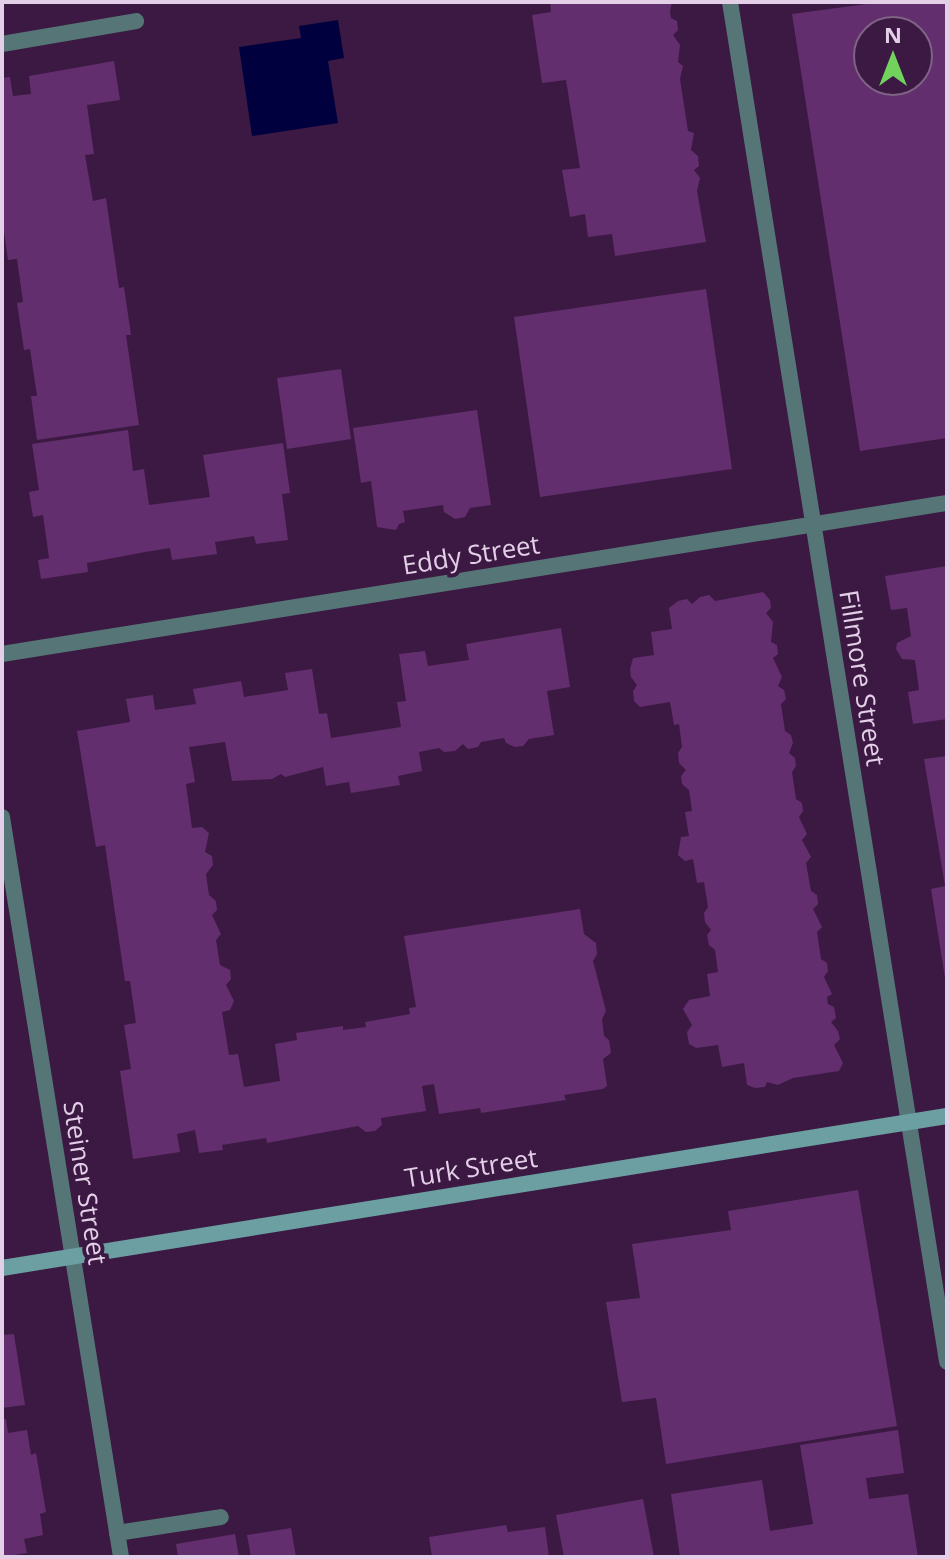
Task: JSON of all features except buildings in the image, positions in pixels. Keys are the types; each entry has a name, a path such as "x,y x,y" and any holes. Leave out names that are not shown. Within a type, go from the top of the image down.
{"main road":[{"name":"Turk Street","path":"2,1268 947,1116"}],"street":[{"name":"Fillmore Street","path":"730,2 947,1362"},
{"path":"2,44 136,21"},
{"name":"Eddy Street","path":"2,654 947,503"},
{"name":"Steiner Street","path":"2,817 121,1557"},
{"path":"117,1533 221,1517"}],"shaded area":[{"path":"338,20 344,58 328,61 338,123 252,136 239,47 301,38 299,26"}]}
